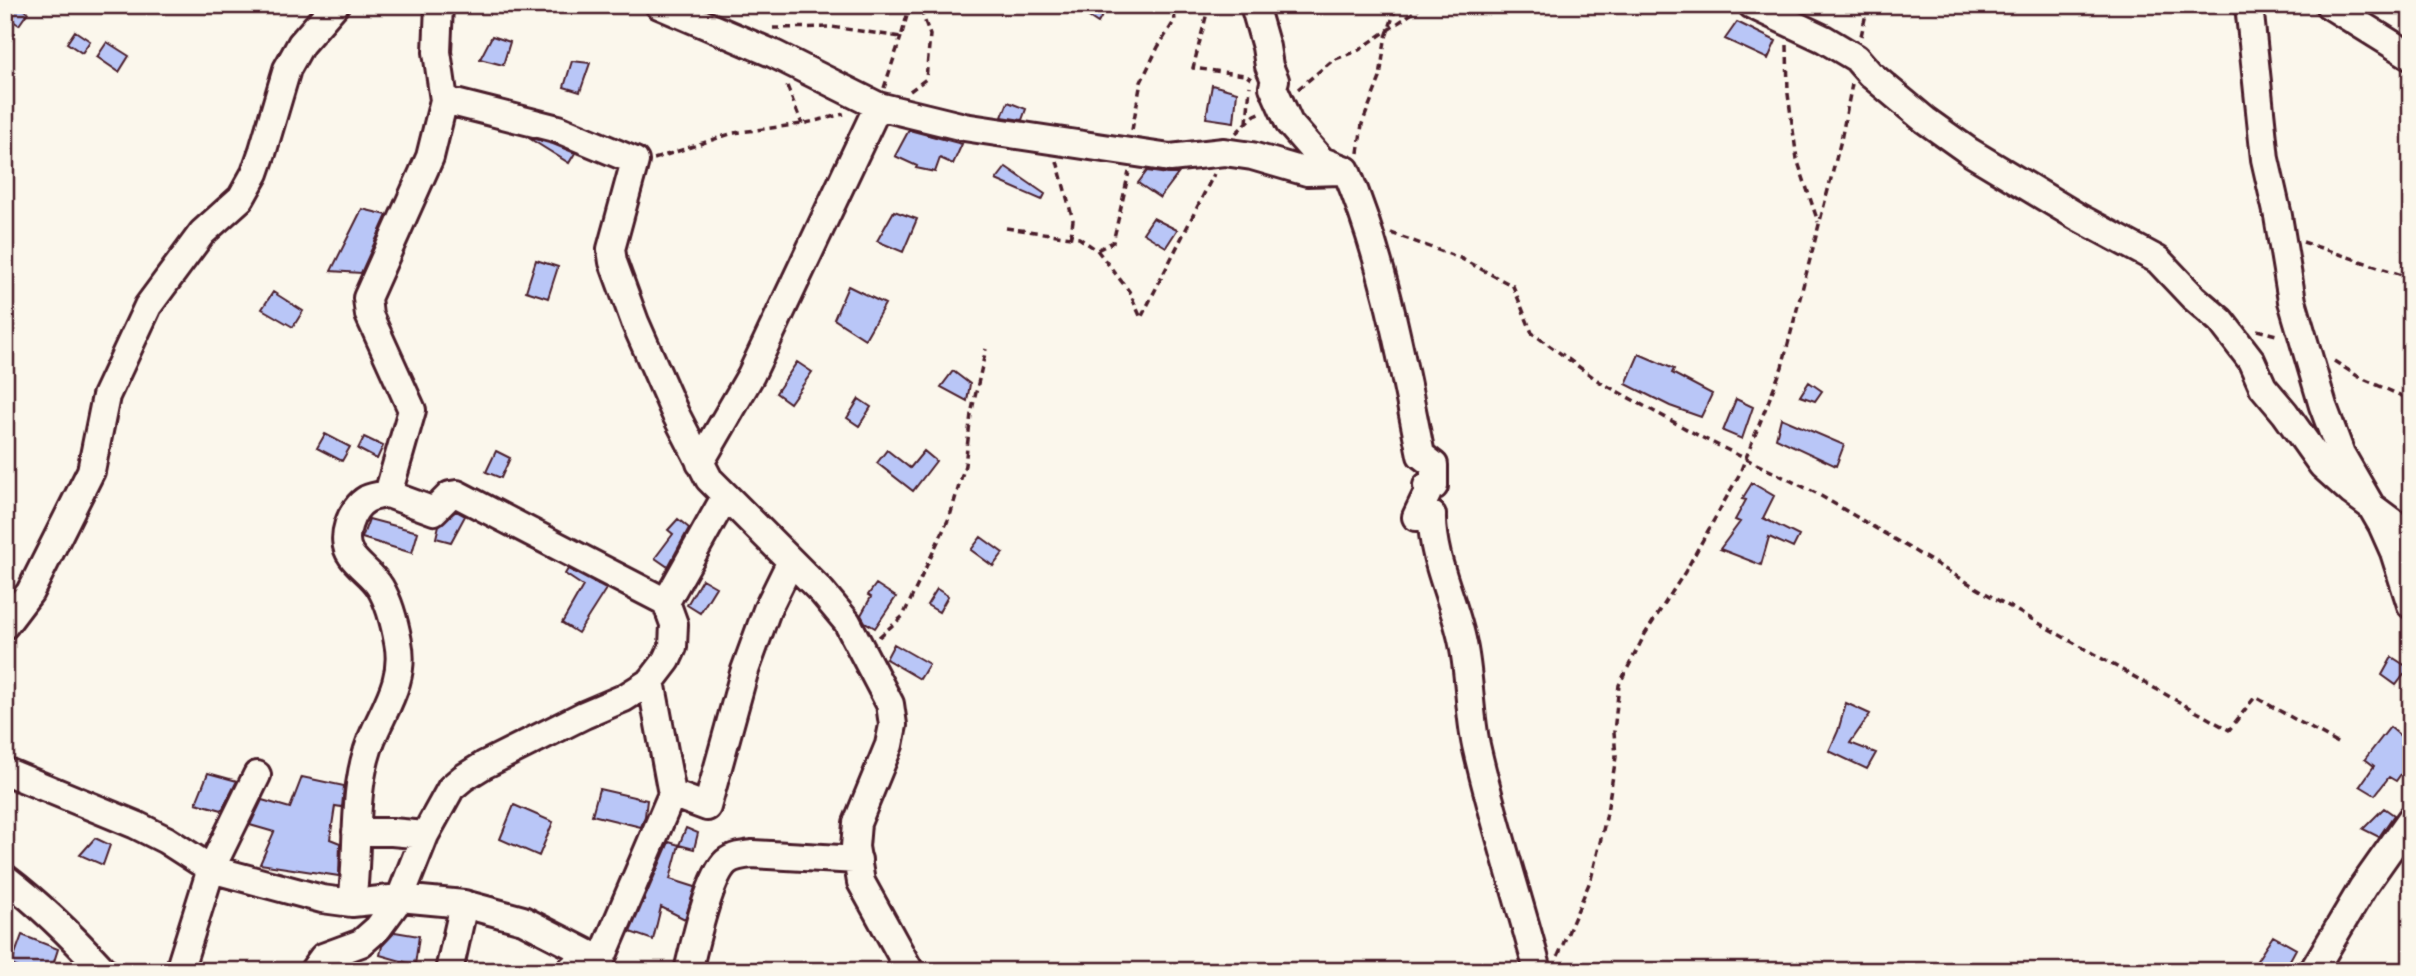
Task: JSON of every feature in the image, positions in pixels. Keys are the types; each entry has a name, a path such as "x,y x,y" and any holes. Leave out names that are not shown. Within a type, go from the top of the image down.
{"street":[{"path":"5,625 30,592 91,471 106,396 148,306 202,233 241,198 259,161 287,69 301,44 335,5"},
{"path":"388,494 412,410 369,315 367,298 430,157 444,100 438,52 439,5"},
{"path":"659,5 774,54 878,106 964,127 1170,158 1224,152 1252,156 1307,172 1350,180"},
{"path":"1254,5 1275,80 1273,87 1289,123 1322,161 1350,180 1391,315 1420,456 1434,465 1434,486 1427,486 1427,498 1416,517 1432,515 1432,528 1441,568 1463,645 1476,744 1547,965"},
{"path":"1752,5 1824,39 1856,58 1870,74 1925,120 1970,152 2078,217 2158,260 2193,297 2221,321 2251,360 2263,387 2322,465 2352,492 2411,536"},
{"path":"2249,5 2266,159 2292,301 2323,406 2341,454 2394,552 2411,605"},
{"path":"2329,5 2411,56"},
{"path":"444,100 558,129 635,161 611,249 613,262 675,414 709,479 822,592 847,622 890,704 893,725 889,745 857,823 855,847 861,882 910,971"},
{"path":"701,463 751,375 878,106"},
{"path":"313,971 323,957 362,943 378,928 400,898 425,835 451,788 463,778 584,715 624,698 651,681 673,647 674,624 666,602 457,495 450,495 434,511 388,494 367,499 355,511 346,531 345,545 380,587 398,643 400,661 387,711 375,730 364,767 356,832 352,903"},
{"path":"666,602 725,497"},
{"path":"672,794 707,807 744,673 767,610 791,561"},
{"path":"5,771 156,835 211,869 321,898 352,903 400,898 464,904 523,920 588,964 672,794 651,681"},
{"path":"179,971 211,869 257,775"},
{"path":"2313,971 2363,887 2411,819"},
{"path":"356,832 425,835"},
{"path":"688,971 715,877 727,861 737,856 752,854 858,860"},
{"path":"5,878 31,897 104,971"},
{"path":"449,971 464,904"}],"path":[{"path":"878,106 909,5"},
{"path":"635,161 644,163 733,133 802,124 878,106 904,96 926,79 930,35 919,5"},
{"path":"1097,250 1113,242 1129,176 1129,150 1141,82 1175,20 1173,5"},
{"path":"1209,5 1193,68 1245,75 1279,100 1287,101 1307,80 1333,60 1359,50 1424,5"},
{"path":"1350,180 1362,124 1380,78 1385,40 1397,5"},
{"path":"1547,965 1591,879 1616,757 1614,732 1619,685 1740,475 1782,367 1841,140 1868,5"},
{"path":"1791,24 1786,52 1793,134 1797,159 1818,222"},
{"path":"765,28 831,27 901,37"},
{"path":"774,54 802,124"},
{"path":"1006,228 1071,236 1097,250 1129,290 1141,318 1224,152 1238,130 1279,100"},
{"path":"1051,139 1073,220 1071,236"},
{"path":"1382,229 1460,258 1513,286 1532,333 1600,382 1703,438 1816,493 1987,594 2229,730 2255,697 2339,744"},
{"path":"2281,235 2411,278"},
{"path":"863,650 903,616 950,516 965,466 971,414 986,349"}],"building":[{"path":"5,5 17,5 28,12 19,25 5,16"},
{"path":"1090,5 1108,5 1098,23 1086,15"},
{"path":"1737,22 1776,41 1768,59 1725,39"},
{"path":"75,31 90,41 82,53 67,43"},
{"path":"492,36 510,42 503,65 480,59"},
{"path":"107,42 129,56 119,72 97,57"},
{"path":"572,61 590,63 580,92 564,87"},
{"path":"1212,85 1237,92 1234,122 1206,118"},
{"path":"1008,102 1026,109 1022,120 1002,117"},
{"path":"909,130 962,144 953,164 940,158 935,172 916,168 917,166 895,156"},
{"path":"527,137 553,144 575,153 569,163"},
{"path":"1006,167 1045,194 1042,200 996,180"},
{"path":"1147,171 1178,174 1160,198 1138,183"},
{"path":"362,209 387,215 361,273 331,271"},
{"path":"894,211 917,219 903,252 877,241"},
{"path":"1153,218 1177,230 1166,247 1143,233"},
{"path":"536,260 558,267 548,298 526,291"},
{"path":"848,286 885,304 865,339 834,319"},
{"path":"273,292 303,311 293,327 262,309"},
{"path":"1639,354 1674,369 1672,373 1712,394 1701,417 1670,406 1626,384"},
{"path":"797,362 812,372 790,403 776,393"},
{"path":"953,371 970,384 967,401 941,387"},
{"path":"1809,382 1822,391 1815,401 1800,396"},
{"path":"859,399 871,407 859,426 847,418"},
{"path":"1736,399 1753,407 1742,439 1723,431"},
{"path":"1781,418 1844,445 1836,466 1776,438"},
{"path":"325,434 350,447 342,461 317,448"},
{"path":"364,437 383,446 377,459 358,449"},
{"path":"887,450 910,468 924,451 936,461 913,491 877,463"},
{"path":"496,451 510,458 501,478 486,472"},
{"path":"1752,483 1774,496 1763,518 1799,536 1793,548 1769,537 1761,565 1720,549 1740,522 1735,520 1746,500 1742,499"},
{"path":"456,511 465,516 451,542 436,538 439,525"},
{"path":"369,519 418,532 412,553 362,538"},
{"path":"678,519 689,528 668,567 655,558 673,534 668,530"},
{"path":"981,537 1003,553 993,566 971,550"},
{"path":"568,569 606,589 578,633 562,623 583,586 565,574"},
{"path":"702,579 716,587 700,613 687,605"},
{"path":"876,584 896,597 875,628 865,622 861,615 871,597 868,595"},
{"path":"937,589 948,596 939,612 927,605"},
{"path":"894,644 929,664 920,679 886,659"},
{"path":"2392,657 2409,668 2396,685 2382,675"},
{"path":"1846,703 1870,714 1850,743 1876,753 1867,769 1829,751"},
{"path":"2390,727 2411,745 2411,760 2396,781 2389,777 2375,795 2360,786 2374,766 2365,759"},
{"path":"208,773 237,781 222,810 196,803"},
{"path":"302,777 344,786 342,807 335,806 330,839 340,843 339,876 260,864 274,832 250,825 262,800 290,808"},
{"path":"599,789 647,800 641,827 592,815"},
{"path":"514,805 553,822 539,856 500,839"},
{"path":"2384,808 2394,815 2379,837 2363,829"},
{"path":"686,828 698,833 694,849 679,845"},
{"path":"95,838 110,845 103,865 80,855"},
{"path":"669,842 679,845 670,879 695,887 685,919 661,907 653,940 630,932"},
{"path":"395,932 419,936 415,965 380,955 382,946"},
{"path":"22,935 58,949 51,971 27,971 11,965"},
{"path":"2273,936 2296,949 2284,971 2250,971"}]}
